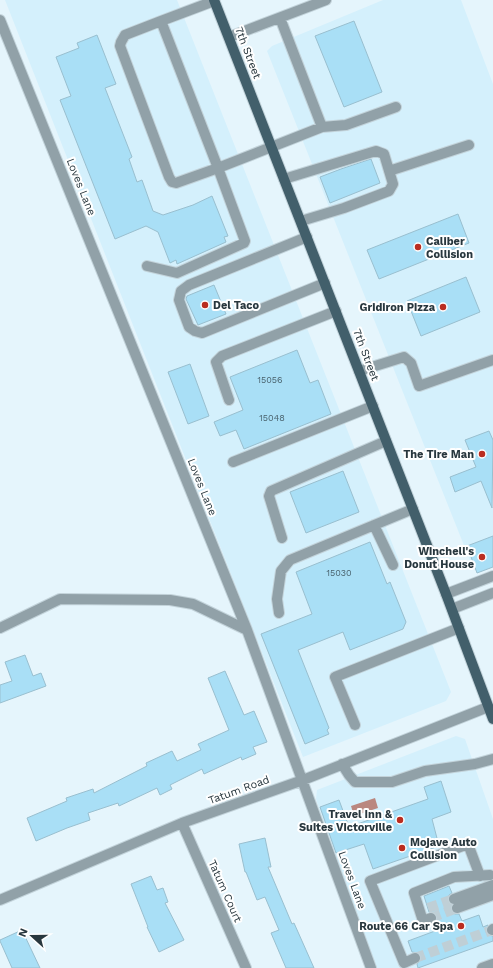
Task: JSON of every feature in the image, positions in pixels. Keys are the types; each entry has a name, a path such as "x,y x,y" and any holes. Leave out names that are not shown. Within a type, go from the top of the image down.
{"main road":[{"name":"7th Street","path":"214,0 452,609 493,719"}],"street":[{"path":"214,0 125,35 120,46 172,182 176,183 218,168 322,127 346,125 396,106"},
{"path":"229,37 326,0"},
{"path":"280,18 322,127"},
{"name":"Loves Lane","path":"0,20 247,630 372,968"},
{"path":"147,266 176,273 244,243 245,241 161,21"},
{"path":"390,171 470,145"},
{"path":"284,179 376,151 384,154 393,184 389,191 344,208 301,221"},
{"path":"307,237 189,285 181,291 178,300 189,327 202,333 325,284"},
{"path":"229,400 216,362 222,356 336,311"},
{"path":"359,371 404,357 411,363 419,386 493,360"},
{"path":"233,462 373,406"},
{"path":"282,538 268,496 271,491 386,440"},
{"path":"279,612 277,599 281,570 290,560 413,509"},
{"path":"374,525 393,565"},
{"path":"446,594 493,576"},
{"path":"452,609 493,594"},
{"path":"0,628 60,599 170,600 193,604 247,630"},
{"path":"355,725 335,678 459,628"},
{"name":"Tatum Road","path":"0,900 182,823 303,780 488,707"},
{"path":"342,764 355,782 392,782 425,771 475,764 493,759"},
{"name":"Tatum Court","path":"182,823 246,968"},
{"path":"415,958 404,963 370,881 468,844 490,879"},
{"path":"431,918 424,921 424,909 414,893 454,877 490,879"},
{"path":"490,879 456,904 493,895"},
{"path":"482,968 493,964"}],"shaded area":[{"path":"5,0 177,0 451,692 446,701 303,757"},
{"path":"383,0 461,0 493,84 493,561 473,568 267,51 272,46"},
{"path":"456,736 465,739 493,819 493,968 376,968 316,799 317,790"},
{"path":"375,798 378,808 354,816 351,806"}],"building":[{"path":"354,21 382,92 344,107 315,36"},
{"path":"97,35 116,84 105,88 132,157 129,159 137,182 142,180 153,211 163,215 193,205 212,196 228,236 224,237 226,242 177,264 176,260 170,263 158,232 146,226 115,239 60,100 71,96 56,57 79,48 77,43"},
{"path":"371,159 380,183 330,203 320,177"},
{"name":"Caliber Collision","path":"458,214 469,243 379,279 367,250"},
{"name":"Gridiron Pizza","path":"466,277 480,312 421,336 407,301"},
{"name":"Del Taco","path":"214,285 226,314 198,325 186,299 187,296"},
{"path":"297,350 310,383 318,380 331,414 244,449 236,430 220,436 214,422 243,410 230,377"},
{"path":"190,364 209,416 188,424 168,372"},
{"name":"The Tire Man","path":"489,431 493,440 492,508 481,481 455,492 450,477 476,467 465,440"},
{"path":"343,471 359,512 306,533 290,492"},
{"name":"Winchell's Donut House","path":"493,536 493,567 477,573 467,546"},
{"path":"370,542 387,584 390,582 406,622 403,629 350,650 343,632 298,650 329,728 327,730 329,734 305,744 261,634 312,614 296,572"},
{"path":"25,655 33,676 41,673 46,686 0,703 0,685 12,681 5,662"},
{"path":"225,671 244,715 254,711 267,742 253,747 256,754 242,760 241,757 204,774 202,769 170,785 172,789 160,795 157,788 119,806 118,803 88,813 90,820 36,841 27,818 67,801 66,798 93,789 94,793 147,766 146,763 172,751 177,761 201,750 198,744 229,730 208,678"},
{"name":"Travel Inn & Suites Victorville","path":"441,781 451,812 432,819 439,846 373,869 364,844 336,853 320,807 339,800 349,827 428,799 424,787"},
{"path":"265,838 271,867 268,867 292,924 294,923 314,968 286,968 271,933 279,930 265,897 257,900 245,872 239,844"},
{"path":"151,876 157,890 163,888 168,902 165,903 184,940 159,952 147,927 131,884"},
{"name":"Route 66 Car Spa","path":"449,886 452,893 449,895 448,901 452,905 451,910 453,913 459,914 462,921 479,915 483,927 488,925 486,932 488,935 493,936 493,941 418,968 417,964 420,961 421,956 418,953 412,952 408,941 435,931 433,924 437,919 435,913 429,912 424,896"},
{"path":"22,930 40,968 12,968 0,940"}],"tunnel":[{"path":"428,908 454,899"},
{"path":"431,918 457,908"},
{"path":"415,958 492,930"}],"place":[{"name":"Caliber Collision","path":"418,247"},
{"name":"Del Taco","path":"205,305"},
{"name":"Gridiron Pizza","path":"443,307"},
{"name":"The Tire Man","path":"482,454"},
{"name":"Winchell's Donut House","path":"482,557"},
{"name":"Travel Inn & Suites Victorville","path":"400,820"},
{"name":"Mojave Auto Collision","path":"402,848"},
{"name":"Route 66 Car Spa","path":"461,926"}]}
